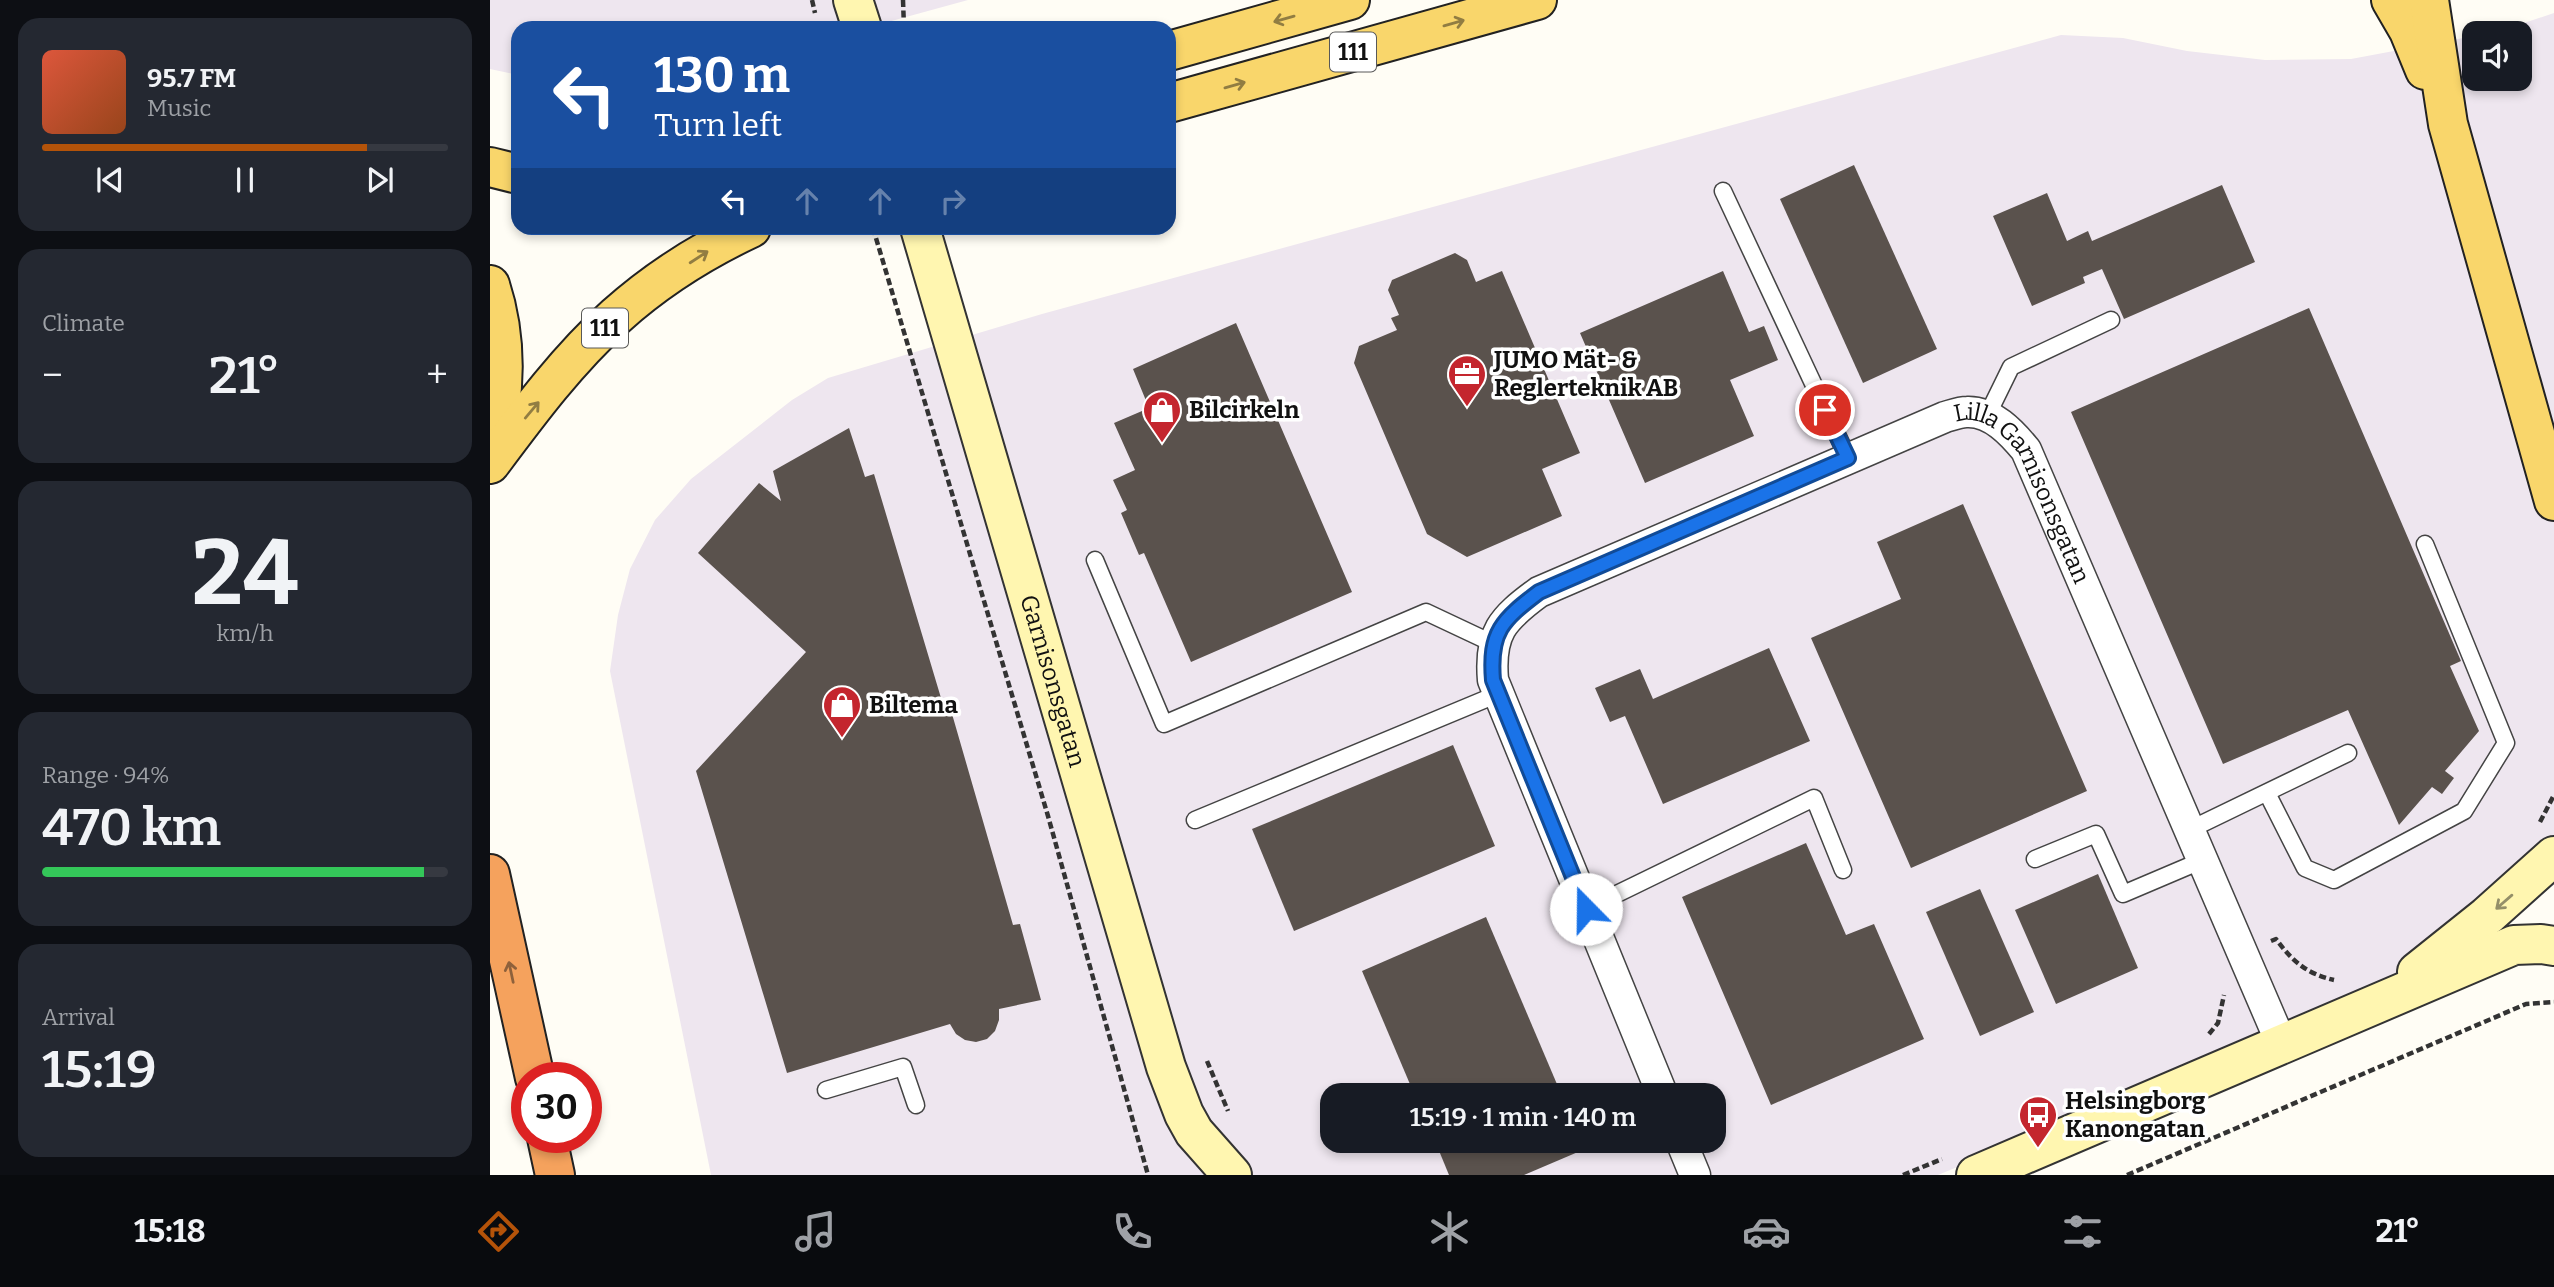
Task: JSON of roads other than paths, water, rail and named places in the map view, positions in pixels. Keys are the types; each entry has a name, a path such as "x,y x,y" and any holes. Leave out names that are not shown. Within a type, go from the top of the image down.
{"highway":[{"path":"490,874 531,1062"},
{"path":"550,1153 555,1175"}],"main road":[{"name":"111","path":"1176,49 1350,0"},
{"name":"111","path":"1176,101 1537,0"},
{"path":"2391,0 2409,31 2448,124"},
{"path":"2429,0 2448,124 2554,501"},
{"path":"490,167 511,172"},
{"name":"111","path":"490,464 559,377 616,316 657,285 736,235"},
{"path":"490,285 498,321 503,382 496,429 490,448"}],"street":[{"path":"853,0 860,21"},
{"name":"Garnisonsgatan","path":"922,235 1143,994 1166,1067 1194,1132 1207,1175"},
{"name":"Lilla Garnisonsgatan","path":"1657,1083 1493,680 1490,655 1497,632 1515,610 1539,592 1945,417 1969,412 1987,416 2011,431 2026,450 2282,1045"},
{"path":"2370,1007 2487,916 2545,843"},
{"path":"1976,1175 2514,945 2554,946"},
{"name":"Garnisonsgatan","path":"1194,1132 1232,1175"},
{"path":"1686,1153 1695,1175"}],"lane":[{"path":"1723,191 1848,458"},
{"path":"1987,416 2011,367 2111,320"},
{"path":"2267,793 2305,868 2334,880 2464,811 2506,743 2425,544"},
{"path":"1095,561 1164,724 1426,612 1494,644"},
{"path":"1195,820 1498,694"},
{"path":"2189,830 2348,753"},
{"path":"1586,909 1814,798 1843,870"},
{"path":"2035,859 2096,834 2123,894 2203,860"},
{"path":"826,1090 903,1067 916,1105"}],"place":[{"name":"JUMO Mät- & Reglerteknik AB","path":"1467,408"},
{"name":"Bilcirkeln","path":"1162,444"},
{"name":"Biltema","path":"842,739"},
{"name":"Helsingborg Kanongatan","path":"2038,1149"}]}
